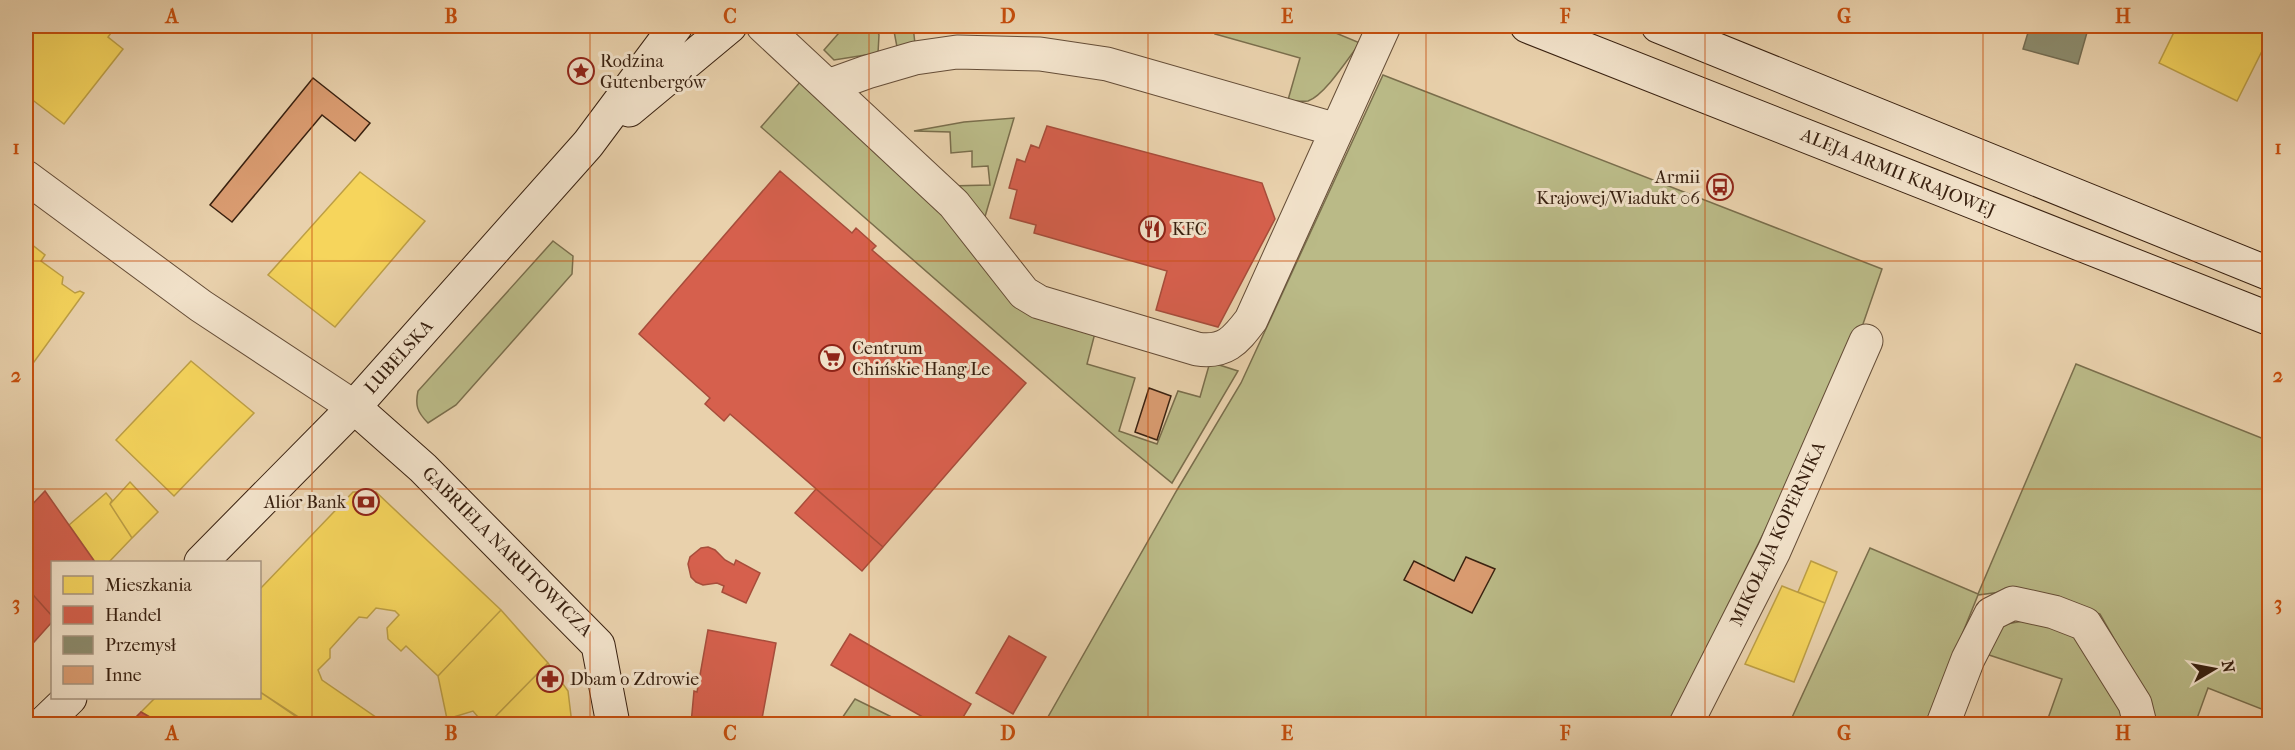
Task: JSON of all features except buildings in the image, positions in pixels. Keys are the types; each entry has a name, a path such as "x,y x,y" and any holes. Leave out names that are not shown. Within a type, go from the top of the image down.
{"street":[{"name":"LUBELSKA","path":"202,561 354,407 588,144 676,26"},
{"name":"LUBELSKA","path":"588,144 730,26"},
{"path":"763,26 954,204 1024,293 1039,302 1197,349 1212,351 1227,346 1251,320 1384,26"},
{"name":"ALEJA ARMII KRAJOWEJ","path":"1527,26 2270,319"},
{"path":"1658,26 2270,274"},
{"path":"828,87 867,72 915,58 957,52 1040,54 1107,64 1337,130"},
{"name":"GABRIELA NARUTOWICZA","path":"26,177 201,306 354,407 423,468 598,645 613,724"},
{"name":"MIKOŁAJA KOPERNIKA","path":"1686,724 1774,551 1866,341"},
{"path":"1943,724 1968,659 1991,614 2013,603 2054,612 2085,624 2135,704 2140,724"},
{"path":"43,724 69,699"}],"green space":[{"path":"845,26 875,26 879,35 878,53 834,60 824,50"},
{"path":"893,26 913,26 915,44 897,47"},
{"path":"1218,26 1319,26 1360,43 1322,91 1308,101 1293,101 1288,100 1300,58 1215,34"},
{"path":"1383,75 1882,269 1863,324 1769,522 1669,724 1044,724 1177,490 1241,383"},
{"path":"801,81 952,222 1096,329 1087,364 1135,378 1119,431 1157,444 1178,391 1200,397 1210,362 1238,371 1172,483 1117,438 761,127"},
{"path":"1014,118 984,220 949,186 990,185 988,166 972,167 972,151 951,153 950,132 914,131 964,122"},
{"path":"553,241 573,256 572,274 456,405 428,423 418,408 418,391"},
{"path":"2076,364 2269,441 2269,712 2208,688 2195,724 2154,724 2148,698 2100,614 2025,589 1978,595 1926,724 1789,724 1870,548 1978,594"},
{"path":"2023,621 2052,624 2076,636 2122,708 2126,724 2046,724 2062,679 1986,654 2001,625"},
{"path":"855,699 906,724 838,724"}],"place":[{"name":"Rodzina Gutenbergów","path":"581,71"},
{"name":"Armii Krajowej/Wiadukt 06","path":"1720,187"},
{"name":"KFC","path":"1152,229"},
{"name":"Centrum Chińskie Hang Le","path":"832,358"},
{"name":"Alior Bank","path":"366,502"},
{"name":"Dbam o Zdrowie","path":"550,679"}]}
